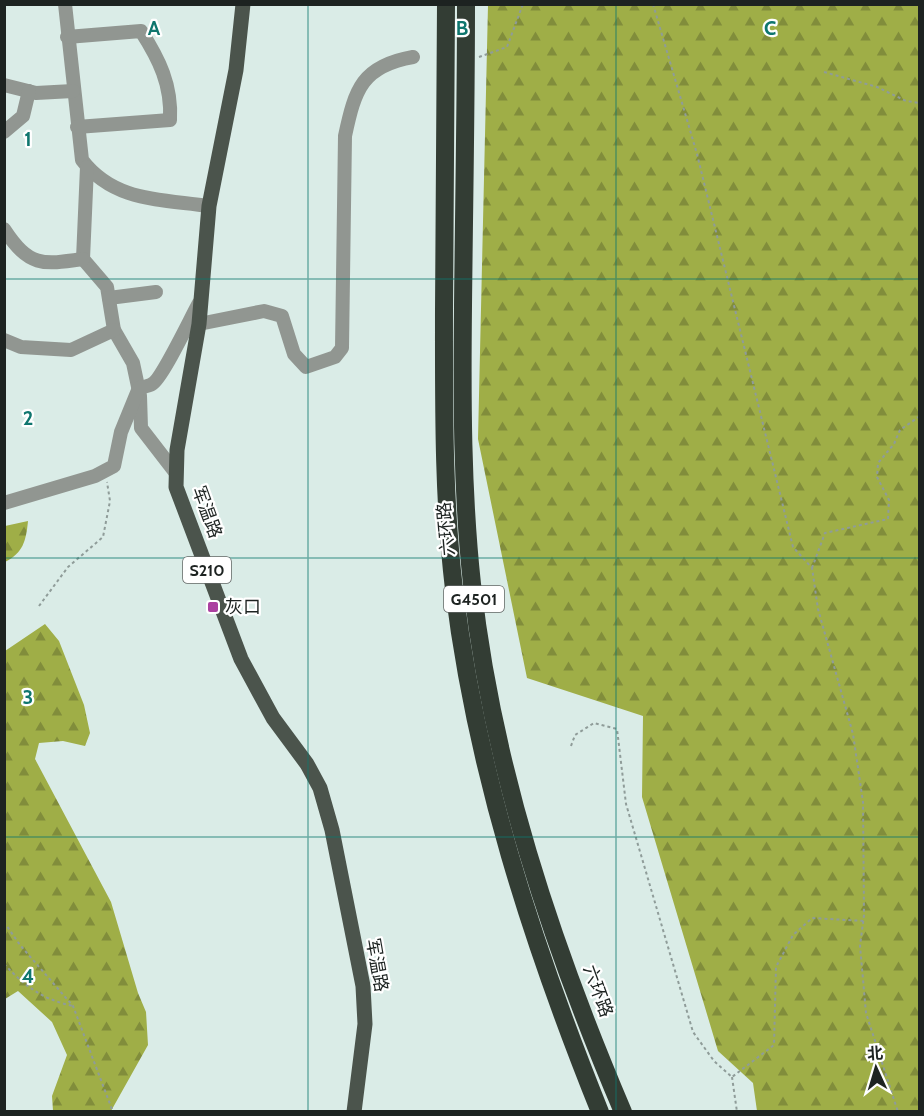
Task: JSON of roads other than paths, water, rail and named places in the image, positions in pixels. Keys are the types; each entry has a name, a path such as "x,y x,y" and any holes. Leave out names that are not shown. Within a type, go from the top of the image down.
{"highway":[{"name":"六环路","path":"446,4 444,396 447,492 454,586 465,666 506,848 550,984 600,1112"},
{"name":"六环路","path":"466,4 462,396 464,491 472,585 505,770 526,847 570,978 622,1112"}],"main road":[{"name":"军温路","path":"243,4 236,70 209,206 199,324 175,472 176,487 241,659 273,718 307,764 320,788 332,830 363,986 365,1024 354,1112"}],"street":[{"path":"65,4 82,160 96,178 129,195 209,206"},
{"path":"67,37 141,31 159,60 171,98 170,120 77,127"},
{"path":"199,324 264,311 282,316 294,354 306,367 335,357 342,348 345,136 351,105 369,73 391,61 413,57"},
{"path":"4,85 29,91 73,91"},
{"path":"4,132 23,116 29,91"},
{"path":"87,167 83,259 107,287 114,330 133,363 139,388 141,428 175,472"},
{"path":"4,229 17,248 44,264 83,259"},
{"path":"109,298 156,292"},
{"path":"139,388 153,384 166,370 172,351 199,303"},
{"path":"4,340 21,347 71,350 114,330"},
{"path":"4,503 105,471 114,466 121,432 139,388"}],"place":[{"name":"灰口","path":"213,607"}]}
